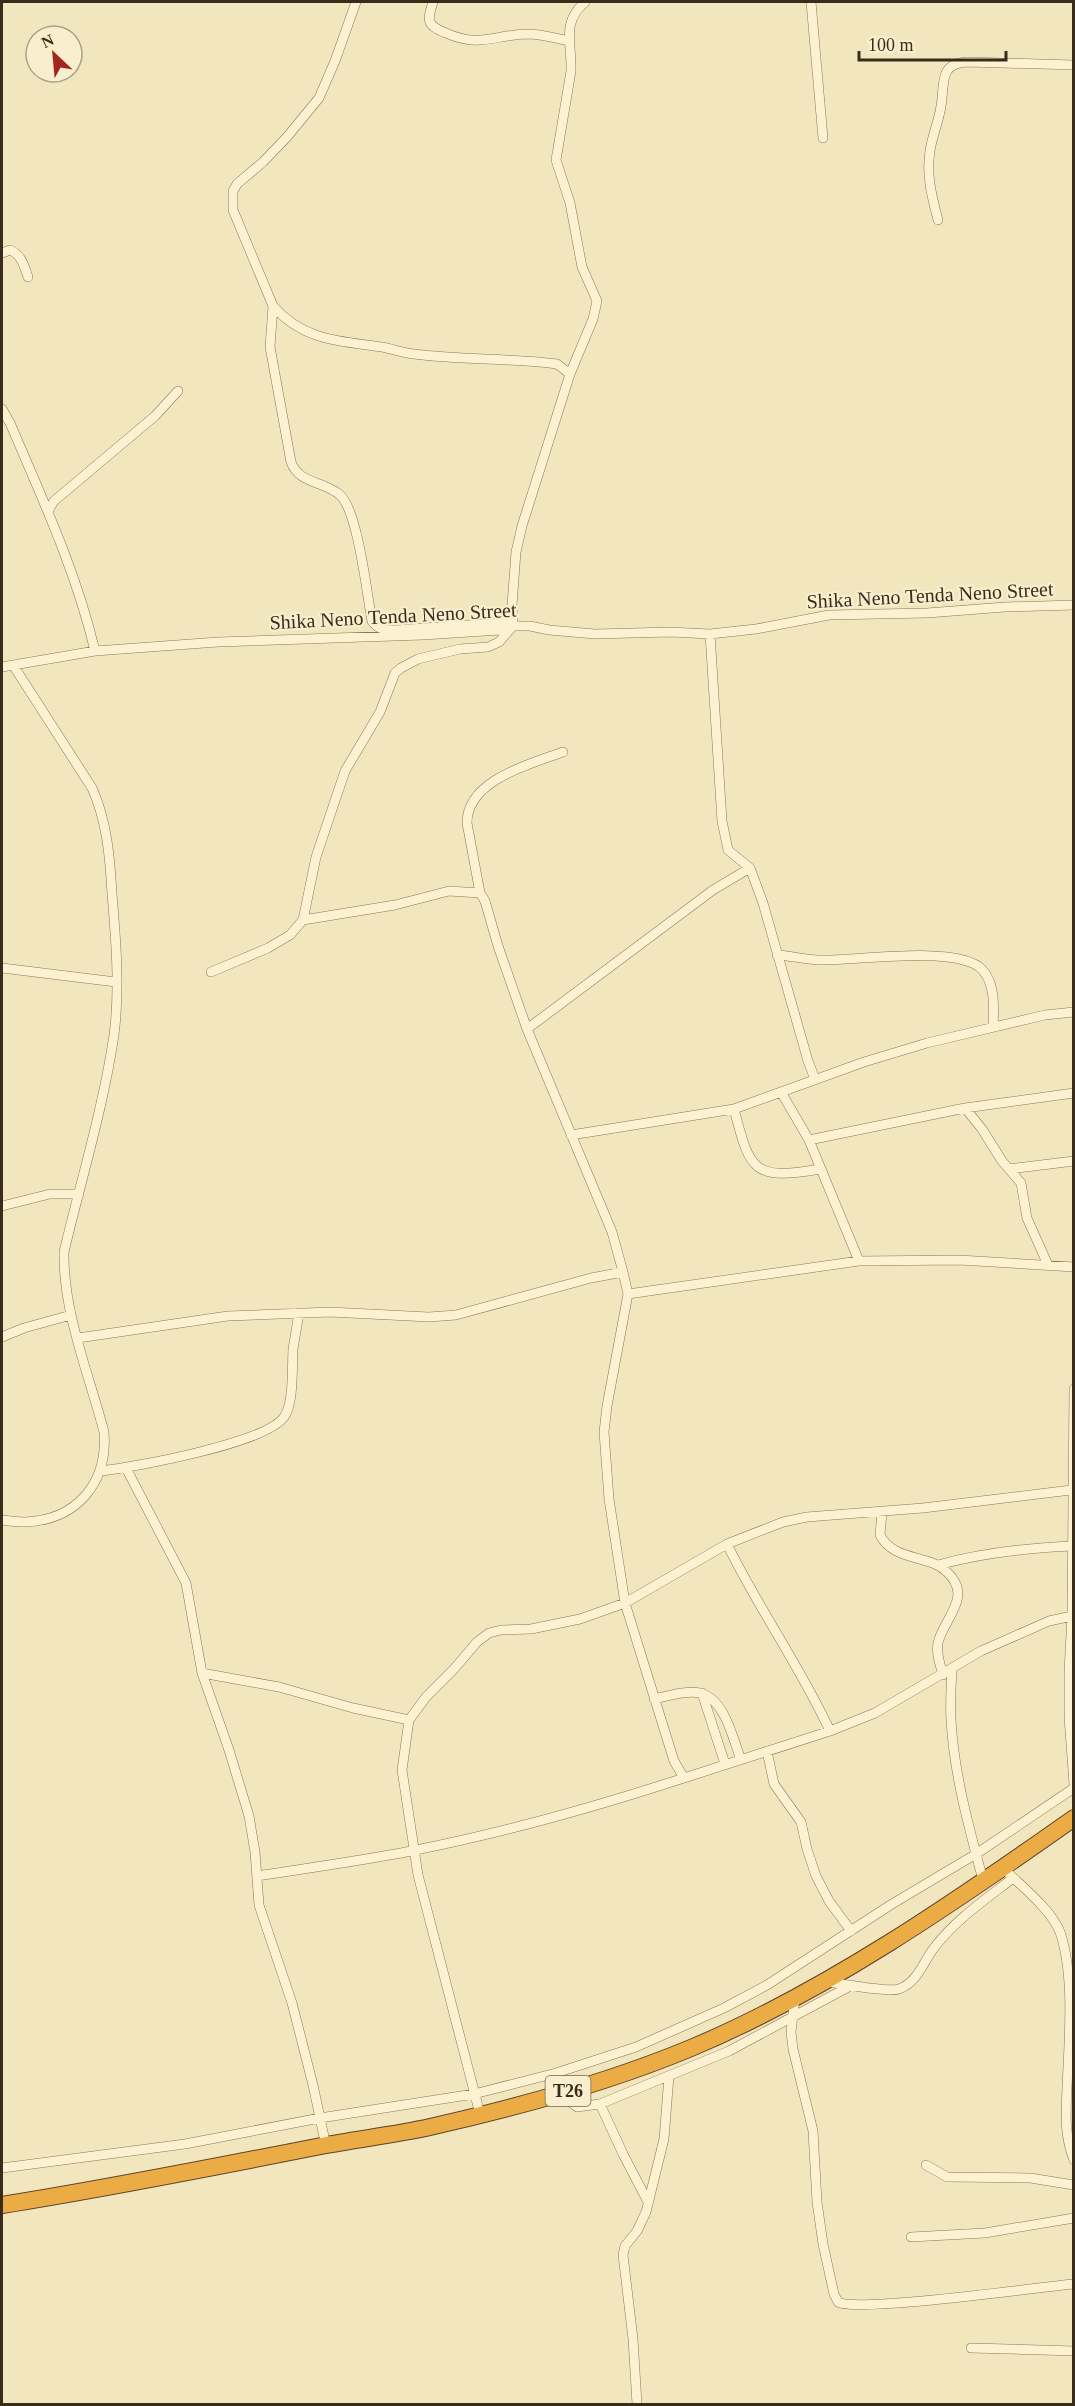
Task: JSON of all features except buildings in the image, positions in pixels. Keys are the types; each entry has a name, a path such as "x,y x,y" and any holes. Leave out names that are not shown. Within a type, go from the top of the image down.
{"highway":[{"name":"T26","path":"2,2205 109,2188 428,2127 564,2093 635,2070 693,2047 824,1981 870,1954 983,1880 1008,1873 1074,1818"}],"street":[{"path":"356,2 319,98 287,137 237,184 233,191 234,210 273,306 286,320 303,330 351,344 383,347 413,354 557,364 570,374"},
{"path":"433,2 428,18 430,24 435,29 461,40 476,42 530,34 569,41"},
{"path":"211,972 268,948 290,935 303,920 316,857 345,771 380,712 395,674 418,659 460,649 488,647 499,642 513,624 516,552 522,526 570,374 593,320 597,301 582,267 570,202 556,160 572,71 570,25 574,11 585,2"},
{"path":"811,2 823,138"},
{"path":"938,220 929,186 929,152 941,106 944,75 949,67 957,62 1074,65"},
{"path":"2,253 10,250 17,253 28,277"},
{"path":"273,306 270,347 291,462 294,471 303,478 330,489 345,501 356,534 372,621 382,630 513,624"},
{"path":"48,511 54,501 167,405 178,391"},
{"path":"2,409 72,568 95,651"},
{"name":"Shika Neno Tenda Neno Street","path":"2,667 95,651 218,642 423,635 500,630 513,624 596,634 670,632 710,634 756,629 829,615 927,613 1074,604"},
{"path":"710,634 722,821 728,850 750,868 764,903 777,955 815,1079"},
{"path":"2,1520 25,1522 49,1517 69,1509 84,1498 101,1471 106,1452 104,1432 66,1292 64,1252 92,1147 114,1035 116,982 110,863 99,804 92,788 14,665"},
{"path":"563,752 514,770 486,788 471,802 467,812 468,823 480,893 485,902 526,1029 612,1232 628,1294 604,1432 609,1499 625,1603 674,1761 684,1778"},
{"path":"526,1029 713,890 750,868"},
{"path":"303,920 394,905 449,891 480,893"},
{"path":"777,955 818,960 919,956 959,959 978,966 984,973 992,991 993,1026"},
{"path":"2,968 116,982"},
{"path":"571,1135 734,1109 895,1052 993,1026 1045,1015 1074,1012"},
{"path":"781,1092 809,1140 859,1261"},
{"path":"809,1140 965,1108 1074,1093"},
{"path":"965,1108 982,1129 1002,1161 1021,1183 1027,1218 1048,1265"},
{"path":"734,1109 745,1149 754,1166 768,1172 801,1172 820,1169"},
{"path":"1009,1169 1074,1161"},
{"path":"2,1206 50,1194 79,1194"},
{"path":"628,1294 859,1261 959,1260 1074,1267"},
{"path":"78,1338 228,1316 299,1313 429,1317 456,1315 591,1278 623,1272"},
{"path":"101,1471 126,1468 238,1441 263,1433 284,1418 288,1408 299,1313"},
{"path":"2,1337 24,1328 71,1315"},
{"path":"2,2168 185,2144 320,2118 474,2094 556,2073 636,2048 724,2008 767,1985 976,1854 1074,1786 1069,1717 1074,1389"},
{"path":"126,1468 186,1583 202,1673 249,1816 259,1905 292,2003 326,2146"},
{"path":"480,2114 413,1851 402,1770 409,1720 426,1697 477,1642 489,1633 501,1630 531,1629 580,1619 625,1603 727,1544 783,1522 807,1517 882,1512 1071,1490"},
{"path":"882,1512 880,1535 886,1544 910,1558 938,1565 950,1575 958,1596 957,1605 939,1640 938,1657 943,1675"},
{"path":"727,1544 748,1587 804,1680 830,1731"},
{"path":"938,1565 966,1557 1072,1546"},
{"path":"257,1876 413,1851 546,1820 741,1760 830,1731 875,1713 981,1651 1049,1621 1072,1616"},
{"path":"952,1669 951,1719 955,1755 983,1880"},
{"path":"202,1673 279,1687 353,1708 409,1720"},
{"path":"654,1699 702,1693 714,1701 723,1714 741,1760"},
{"path":"702,1693 725,1764"},
{"path":"767,1751 774,1784 801,1821 816,1876 829,1901 851,1931"},
{"path":"824,1981 888,1991 900,1989 921,1971 933,1949 947,1933 1008,1873 1050,1916 1060,1931 1066,1956 1072,2015 1069,2129 1074,2160"},
{"path":"564,2093 568,2100 577,2107 600,2104 738,2046 852,1985"},
{"path":"795,1997 793,2049 813,2131 817,2202 823,2244 834,2294 838,2302 849,2305 913,2302 1074,2284"},
{"path":"637,2404 633,2339 623,2255 625,2246 642,2222 648,2202 664,2139 669,2076"},
{"path":"600,2104 622,2154 648,2202"},
{"path":"926,2165 947,2177 1030,2178 1074,2185"},
{"path":"911,2237 985,2233 1074,2218"},
{"path":"971,2348 1074,2351"}]}
